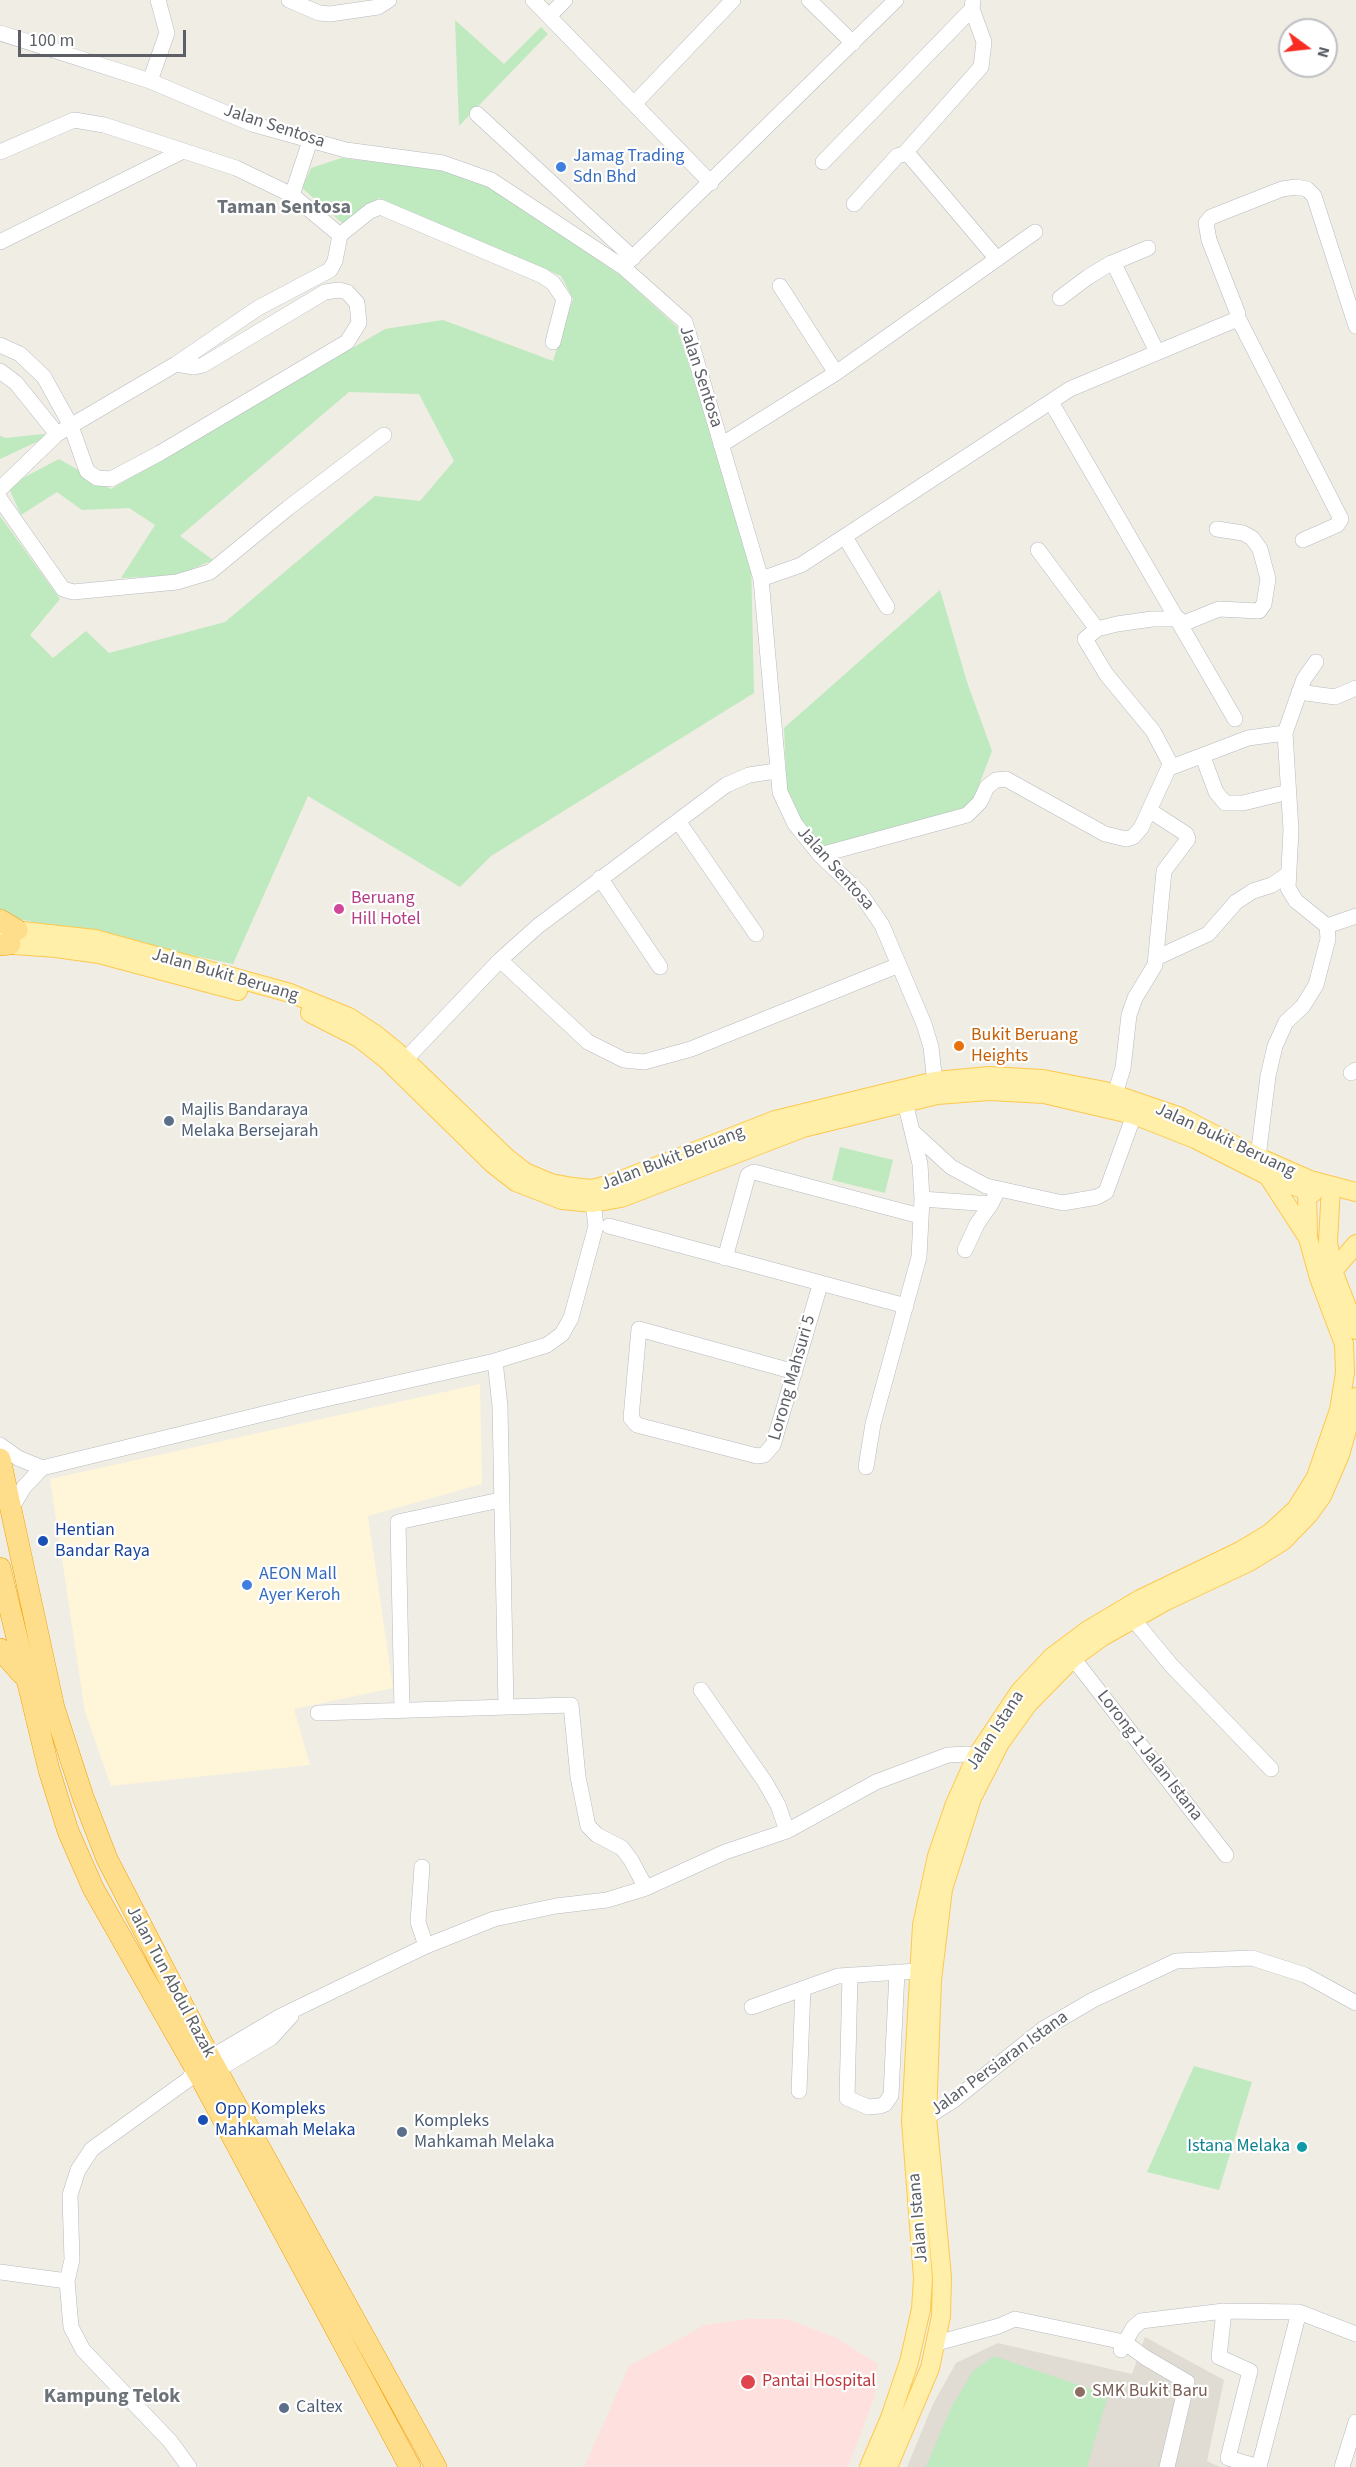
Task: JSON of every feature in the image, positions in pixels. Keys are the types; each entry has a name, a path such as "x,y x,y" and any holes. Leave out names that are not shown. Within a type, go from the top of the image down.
{"highway":[{"name":"Jalan Tun Abdul Razak","path":"0,1459 54,1708 83,1797 107,1859 202,2071 410,2467"},
{"name":"Jalan Tun Abdul Razak","path":"0,1568 7,1625 26,1679 49,1770 68,1831 93,1888 436,2467"},
{"path":"0,1649 26,1679"}],"main road":[{"name":"Jalan Bukit Beruang","path":"5,936 95,939 290,993 349,1017 375,1034 405,1060 506,1157 525,1172 551,1183 592,1189 611,1184 775,1120 989,1076 1043,1079 1115,1094 1181,1117 1309,1186"},
{"name":"Jalan Bukit Beruang","path":"5,936 99,954 288,1005 321,1018 359,1038 388,1061 493,1164 516,1182 562,1200 593,1203 621,1198 803,1128 903,1095"},
{"name":"Jalan Bukit Beruang","path":"936,1088 1044,1094 1134,1115 1195,1139 1268,1176 1330,1192 1356,1204"},
{"path":"1268,1176 1308,1238"},
{"name":"Jalan Istana","path":"869,2467 890,2418 909,2362 921,2309 923,2278 918,1971 928,1886 955,1804 1020,1691 1052,1657 1088,1630 1140,1599 1240,1551 1270,1533 1296,1509 1308,1491 1326,1450 1339,1410 1345,1373 1344,1344 1319,1278 1308,1238 1309,1186"},
{"name":"Jalan Bukit Beruang","path":"1330,1192 1356,1192"},
{"path":"1330,1192 1328,1242 1333,1271 1356,1330"},
{"path":"1333,1271 1356,1244"},
{"name":"Jalan Istana","path":"888,2467 914,2409 937,2343 942,2277 919,2119 932,1980 944,1889 960,1828 982,1760 1028,1704 1072,1658 1133,1619 1249,1562 1283,1541 1310,1514 1328,1483 1340,1455 1356,1397"},
{"path":"921,2249 929,2278 928,2326 930,2337 937,2343"},
{"path":"890,2418 912,2385 922,2353 928,2346 937,2343"}],"street":[{"path":"150,81 167,33 158,0"},
{"path":"289,0 319,13 330,14 378,7 389,0"},
{"path":"533,0 711,183"},
{"path":"549,16 565,0"},
{"path":"634,105 733,0"},
{"path":"809,0 853,43"},
{"path":"477,114 628,263 896,0"},
{"path":"823,162 972,5 984,42 981,67 904,154 897,156 854,204"},
{"name":"Jalan Sentosa","path":"0,33 150,81 252,124 346,150 442,163 492,180 628,263 685,322 761,579 776,771 785,808 820,855 872,907 924,1024 931,1047 936,1088"},
{"path":"0,152 74,120 104,125 236,168 292,195 340,235"},
{"path":"292,195 310,141"},
{"path":"0,242 183,151"},
{"path":"904,154 916,163 997,259"},
{"path":"1303,540 1337,525 1341,519 1237,316 1209,240 1206,223 1211,217 1282,189 1296,187 1306,189 1314,196 1356,326"},
{"path":"0,489 57,434 176,364 258,308 330,270 335,261 340,235 370,211 380,207 553,282 564,299 553,342"},
{"path":"721,445 836,373 1035,232"},
{"path":"1060,298 1113,263 1148,248"},
{"path":"1113,263 1156,352"},
{"path":"780,286 836,373"},
{"path":"0,345 31,362 44,377 71,426 87,471 97,478 111,479 160,453 346,342 359,323 357,303 347,292 332,290 203,364 194,367 176,364"},
{"path":"761,579 801,566 1070,389 1237,316"},
{"path":"0,371 16,383 57,434"},
{"path":"1051,402 1181,622 1235,719"},
{"path":"0,499 63,588 72,592 177,582 210,572 288,507 384,435"},
{"path":"1217,528 1243,533 1252,538 1260,549 1268,579 1264,604 1259,611 1219,609 1181,622 1144,620 1097,629 1085,639 1086,646 1153,731 1170,765 1175,767 1248,738 1285,733"},
{"path":"845,537 887,607"},
{"path":"1038,550 1097,629"},
{"path":"1258,1157 1268,1076 1275,1046 1287,1022 1303,1006 1316,985 1328,939 1327,926 1296,901 1288,888 1291,830 1285,733 1299,692 1316,662"},
{"path":"1299,692 1335,697 1356,688"},
{"path":"1203,757 1216,792 1226,803 1243,803 1288,792"},
{"path":"820,855 967,815 996,780 1006,779 1119,839 1133,837 1142,828 1170,765"},
{"path":"405,1060 500,960 538,926 600,878 738,779 776,771"},
{"path":"1115,1094 1123,1068 1129,1015 1135,998 1151,972 1156,958 1164,871 1188,839 1186,834 1149,810"},
{"path":"678,821 756,934"},
{"path":"1156,958 1208,934 1236,902 1253,891 1272,885 1288,874"},
{"path":"600,878 660,967"},
{"path":"1327,926 1356,916"},
{"path":"500,960 588,1042 624,1060 644,1062 691,1049 899,965"},
{"path":"866,1467 873,1424 919,1257 922,1199 920,1164 903,1095"},
{"path":"913,1132 951,1167 986,1186 1063,1203 1102,1196 1112,1177 1134,1115"},
{"path":"725,1258 747,1175 754,1172 920,1216"},
{"path":"965,1250 977,1224 998,1190"},
{"path":"922,1199 991,1204"},
{"path":"11,1509 24,1487 42,1468 308,1403 495,1361 547,1345 562,1334 571,1318 596,1226 593,1203"},
{"path":"609,1226 820,1285 906,1306"},
{"name":"Lorong Mahsuri 5","path":"795,1372 639,1329 631,1412 637,1425 757,1456 765,1455 774,1445 795,1372 820,1285"},
{"path":"495,1361 500,1406 500,1500 506,1707"},
{"path":"0,1445 18,1458 42,1468"},
{"path":"402,1710 398,1522 500,1500"},
{"path":"1133,1619 1171,1665 1271,1770"},
{"path":"7,1625 34,1624"},
{"name":"Lorong 1 Jalan Istana","path":"1072,1658 1226,1855"},
{"path":"701,1690 765,1782 778,1805 787,1831"},
{"path":"318,1713 567,1705 573,1707 578,1777 588,1826 597,1835 622,1848 632,1860 646,1888"},
{"path":"189,2467 170,2441 91,2359 75,2339 71,2326 67,2281 72,2260 70,2195 78,2170 92,2149 202,2071 300,2007 426,1946 494,1918 556,1906 607,1900 646,1888 726,1852 787,1831 876,1782 948,1755 958,1754 982,1760"},
{"path":"422,1867 418,1922 426,1946"},
{"name":"Jalan Persiaran Istana","path":"919,2119 954,2100 1043,2029 1093,2000 1176,1961 1252,1958 1305,1975 1356,2003"},
{"path":"752,2007 838,1976 918,1971"},
{"path":"850,1975 847,2098 868,2106 880,2106 885,2104 891,2095 897,1972"},
{"path":"799,2091 803,1989"},
{"path":"202,2071 270,2038 300,2007"},
{"path":"0,2272 67,2281"},
{"path":"1127,2348 1133,2328 1141,2321 1224,2311 1299,2312 1356,2334"},
{"path":"1224,2311 1219,2357 1250,2371 1228,2458 1259,2467 1299,2312"},
{"path":"937,2343 999,2326 1032,2328 1127,2348 1187,2382 1167,2467"},
{"path":"1342,2467 1356,2422"}],"shaded area":[{"path":"480,1384 482,1484 368,1516 393,1688 294,1709 310,1765 111,1786 85,1712 50,1479"},
{"name":"Pantai Hospital","path":"745,2319 787,2319 835,2337 878,2364 874,2398 848,2467 584,2467 629,2366 705,2325"},
{"name":"SMK Bukit Baru","path":"1145,2337 1224,2380 1207,2461 1220,2467 907,2467 933,2404 956,2363 998,2343 1132,2374"}],"green space":[{"path":"455,20 504,64 541,27 548,34 459,126"},
{"path":"341,158 439,169 487,185 620,275 677,327 751,560 754,693 491,856 460,887 308,796 233,964 14,918 0,909 0,516 60,599 30,635 53,658 86,631 109,653 225,622 375,496 420,501 454,461 419,394 349,392 180,536 213,560 179,575 121,578 155,525 129,508 82,510 57,492 21,515 8,486 59,459 111,489 385,329 443,320 553,361 573,299 561,276 379,198 342,223 302,188 311,168"},
{"path":"46,435 43,439 0,459 0,436 6,438"},
{"path":"940,590 967,682 992,751 974,798 966,808 825,848 797,822 787,792 784,728"},
{"path":"840,1147 893,1160 885,1193 832,1180"},
{"path":"1194,2066 1252,2082 1219,2190 1147,2172"},
{"path":"994,2356 1108,2395 1087,2467 926,2467 951,2408 973,2371"}],"place":[{"name":"Jamag Trading Sdn Bhd","path":"561,167"},
{"name":"Beruang Hill Hotel","path":"339,909"},
{"name":"Bukit Beruang Heights","path":"959,1046"},
{"name":"Majlis Bandaraya Melaka Bersejarah","path":"169,1121"},
{"name":"Hentian Bandar Raya","path":"43,1541"},
{"name":"AEON Mall Ayer Keroh","path":"247,1585"},
{"name":"Opp Kompleks Mahkamah Melaka","path":"203,2120"},
{"name":"Kompleks Mahkamah Melaka","path":"402,2132"},
{"name":"Istana Melaka","path":"1302,2147"},
{"name":"Pantai Hospital","path":"748,2382"},
{"name":"SMK Bukit Baru","path":"1080,2392"},
{"name":"Caltex","path":"284,2408"}],"district":[{"name":"Taman Sentosa","path":"284,209"},
{"name":"Kampung Telok","path":"112,2398"}]}
